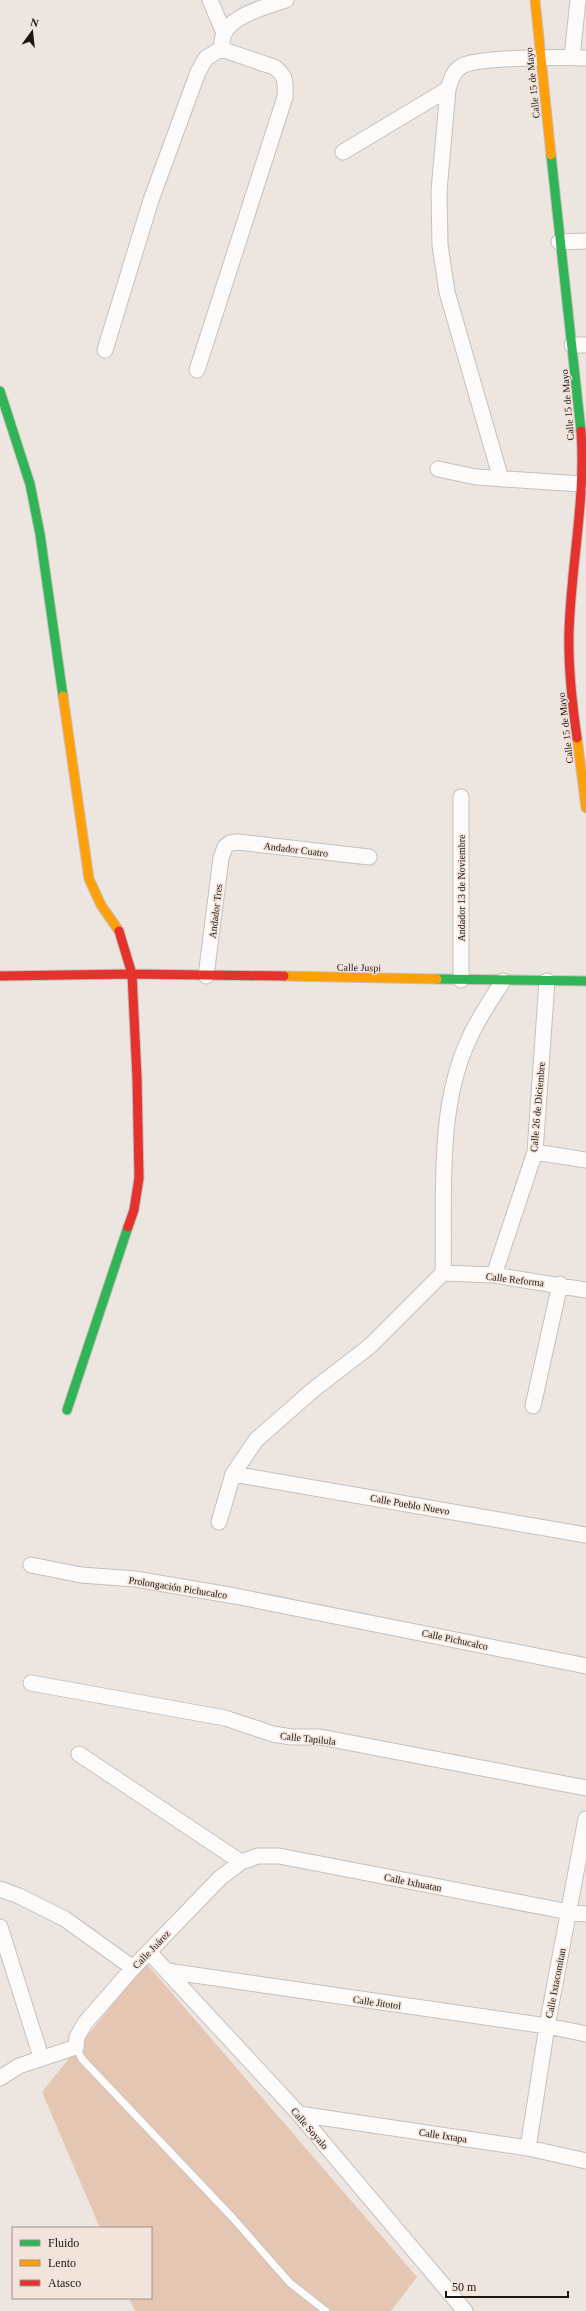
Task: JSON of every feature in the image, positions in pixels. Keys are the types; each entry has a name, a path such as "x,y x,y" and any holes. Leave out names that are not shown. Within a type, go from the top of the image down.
{"street":[{"path":"210,0 224,33"},
{"path":"105,350 151,200 198,72 206,58 221,49 224,33 236,20 254,11 286,0"},
{"name":"Calle 15 de Mayo","path":"535,0 559,242 579,345 584,433 581,484 581,561 569,632 572,700 585,786 586,808"},
{"path":"501,479 447,292 440,245 439,191 448,89 454,73 463,66 483,61 579,57 578,0"},
{"path":"197,370 285,97 286,81 281,72 274,67 221,49"},
{"path":"343,152 448,89"},
{"path":"559,242 586,241"},
{"path":"0,391 15,432 30,484 40,534 89,879 101,905 119,931 132,974 137,1078 139,1178 134,1210 67,1410"},
{"path":"438,469 476,477 581,484"},
{"name":"Andador 13 de Noviembre","path":"461,797 461,980"},
{"name":"Andador Cuatro","path":"224,847 230,843 238,842 369,857"},
{"name":"Andador Tres","path":"206,976 221,858 224,847"},
{"name":"Calle Juspi","path":"0,976 132,974 502,981 586,981"},
{"path":"219,1522 233,1474 256,1440 313,1390 370,1346 443,1273 448,1110 456,1074 468,1040 502,981"},
{"name":"Calle 26 de Diciembre","path":"494,1275 535,1152 548,981"},
{"path":"535,1152 586,1160"},
{"name":"Calle Reforma","path":"443,1273 494,1275 560,1284 586,1290"},
{"path":"533,1406 560,1284"},
{"name":"Calle Pueblo Nuevo","path":"233,1474 586,1535"},
{"name":"Prolongación Pichucalco","path":"31,1565 81,1575 135,1579 324,1612"},
{"name":"Calle Pichucalco","path":"324,1612 586,1666"},
{"name":"Calle Tapilula","path":"31,1683 225,1718 273,1734 291,1737 320,1737 586,1788"},
{"path":"79,1754 241,1862"},
{"name":"Calle Ixtacomitan","path":"528,2148 547,2026 586,1819"},
{"name":"Calle Ixhuatan","path":"241,1862 258,1856 279,1856 586,1914"},
{"name":"Calle Juárez","path":"76,2048 77,2037 86,2023 133,1968 220,1878 241,1862"},
{"path":"0,1890 19,1896 65,1919 133,1968"},
{"path":"0,1927 41,2057"},
{"name":"Calle Soyalo","path":"149,1952 298,2114 465,2311"},
{"name":"Calle Jitotol","path":"167,1971 547,2026 586,2034"},
{"path":"0,2078 20,2066 41,2057 54,2056 76,2048"},
{"name":"Calle Ixtapa","path":"298,2114 528,2148 586,2161"}],"lane":[{"path":"76,2048 82,2059 232,2217 290,2283 326,2311"}],"shaded area":[{"path":"146,1963 417,2277 391,2311 135,2311 129,2299 152,2299 152,2227 100,2227 42,2092"}],"traffic: fast":[{"path":"551,155 581,431"},
{"path":"0,391 30,484 40,534 63,696"},
{"path":"437,979 586,981"},
{"path":"67,1410 128,1227"}],"traffic: slow":[{"path":"535,0 551,155"},
{"path":"63,696 89,879 101,905 119,931"},
{"path":"577,738 586,808"},
{"path":"284,976 437,979"}],"traffic: jam":[{"path":"577,738 571,685 569,632 582,481 581,431"},
{"path":"119,931 132,974 137,1078 139,1178 134,1210 128,1227"},
{"path":"0,976 132,974 284,976"}]}
